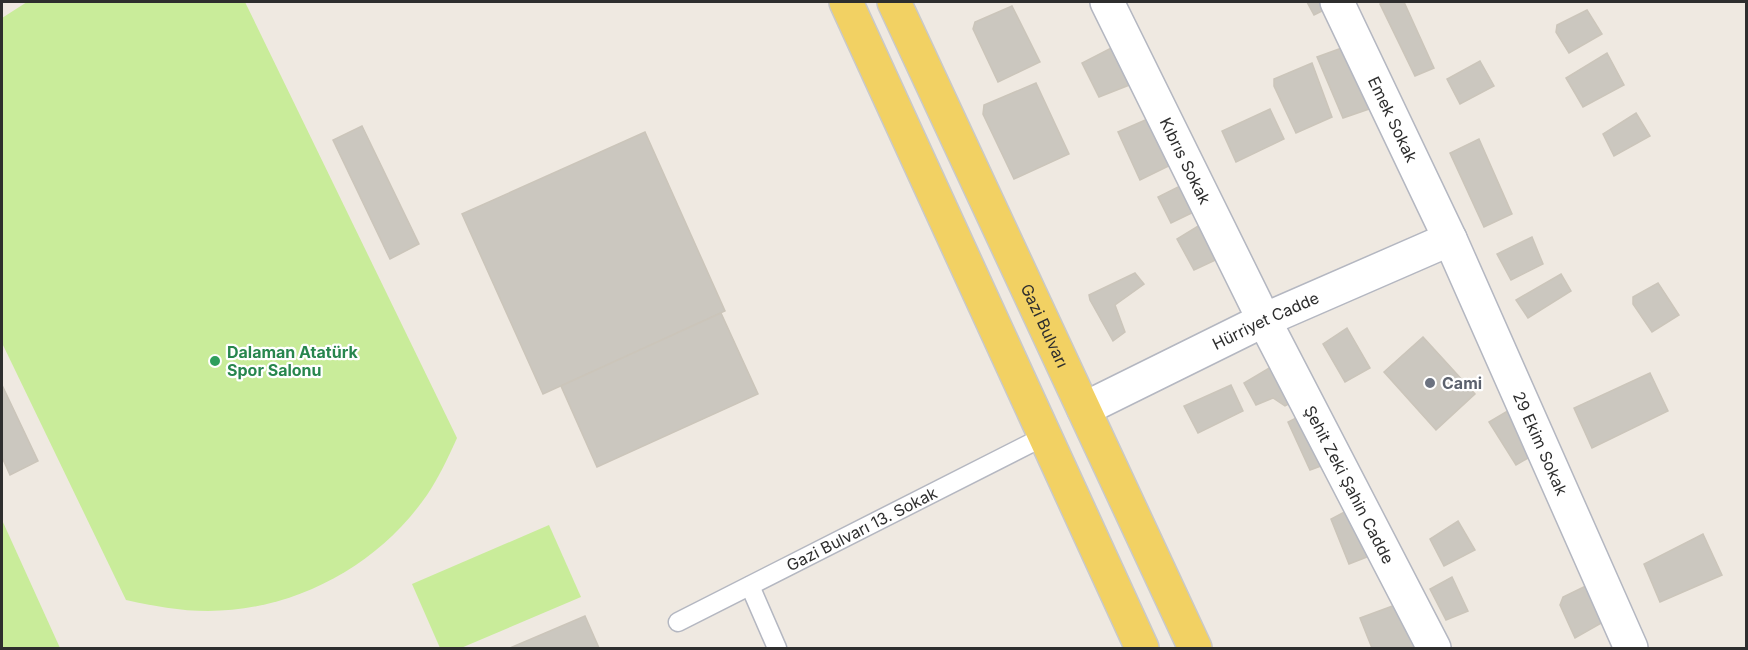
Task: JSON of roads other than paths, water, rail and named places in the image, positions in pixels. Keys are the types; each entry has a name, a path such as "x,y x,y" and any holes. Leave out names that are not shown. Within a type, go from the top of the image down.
{"main road":[{"path":"846,2 1142,648"},
{"name":"Gazi Bulvarı","path":"894,2 1195,648"},
{"path":"1045,436 1084,409"}],"street":[{"name":"Kıbrıs Sokak","path":"1107,2 1264,320"},
{"name":"Emek Sokak","path":"1336,2 1450,239"},
{"name":"Hürriyet Cadde","path":"1084,409 1264,320 1450,239"},
{"name":"29 Ekim Sokak","path":"1450,239 1631,648"},
{"name":"Şehit Zeki Şahin Cadde","path":"1264,320 1434,648"}],"lane":[{"name":"Gazi Bulvarı 13. Sokak","path":"678,622 1045,436"},
{"path":"750,586 777,648"}],"place":[{"name":"Dalaman Atatürk Spor Salonu","path":"215,361"},
{"name":"Cami","path":"1430,383"}]}
